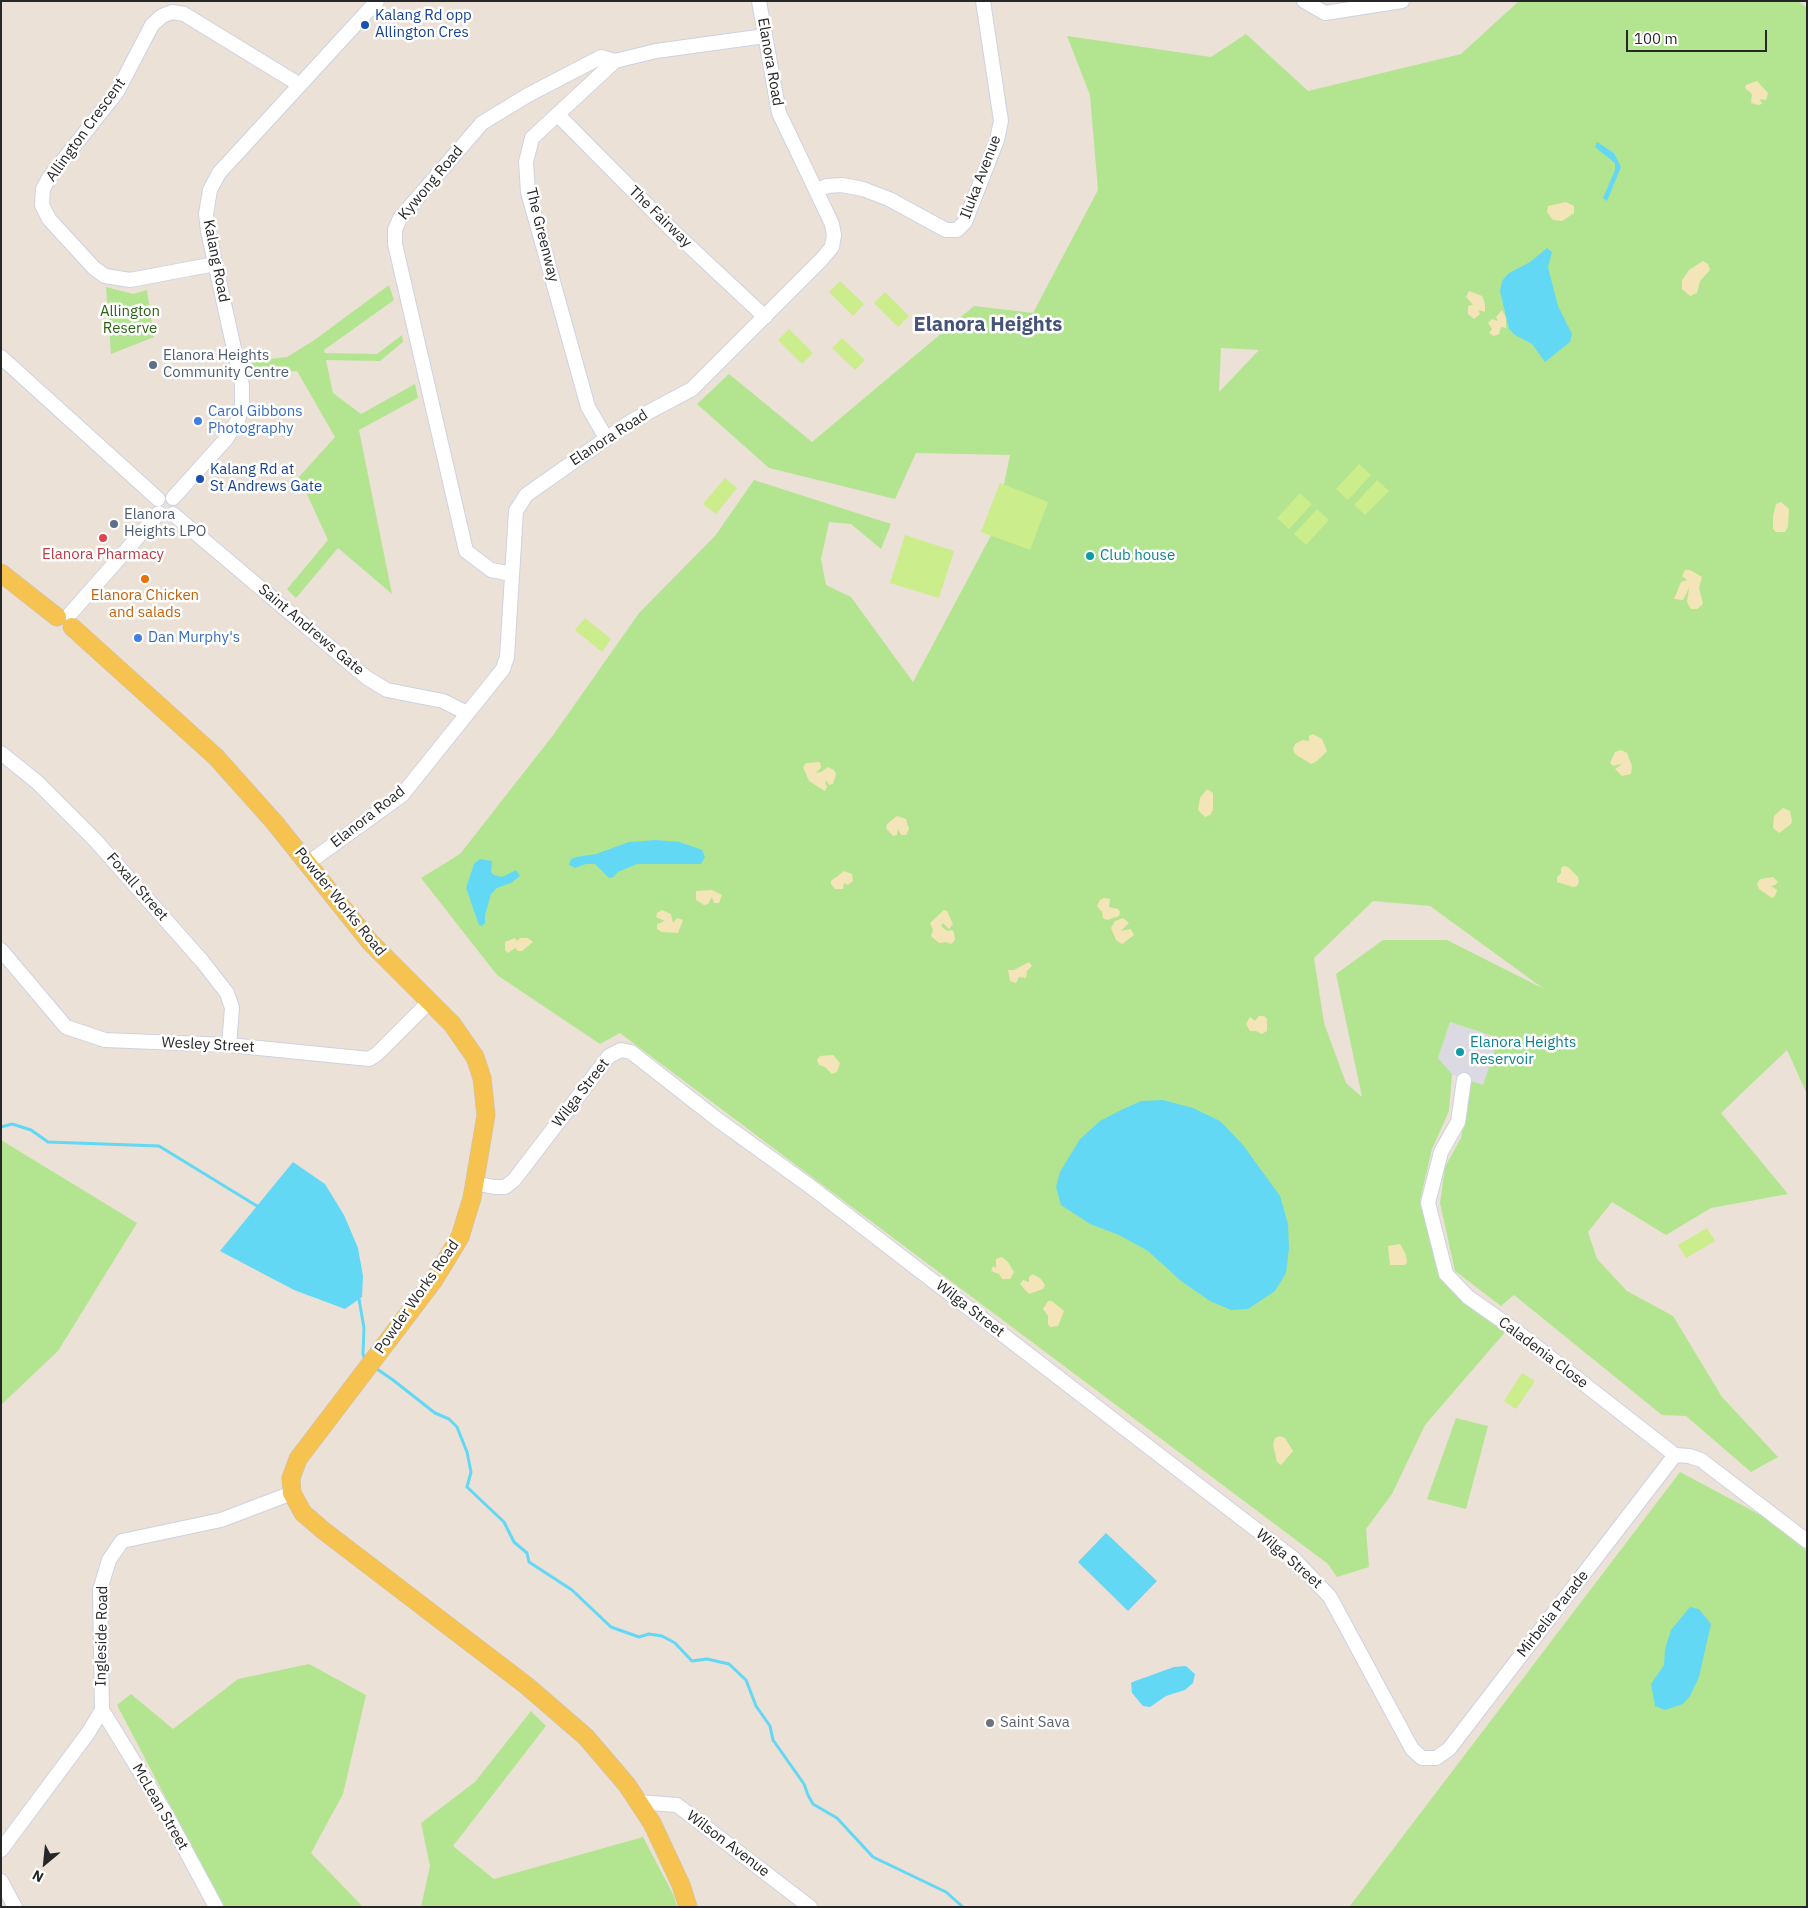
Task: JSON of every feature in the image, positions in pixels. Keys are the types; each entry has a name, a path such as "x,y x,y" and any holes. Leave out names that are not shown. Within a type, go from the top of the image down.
{"main road":[{"name":"Powder Works Road","path":"1,573 66,619 216,757 308,863 370,942 464,1040 475,1057 482,1078 486,1115 468,1218 460,1237 434,1280 298,1459 291,1478 292,1493"},
{"path":"292,1493 303,1513 324,1531 564,1716 602,1756 638,1802 664,1848 688,1907"}],"street":[{"name":"Kalang Road","path":"173,498 226,439 238,420 242,406 242,386 206,214 208,198 214,182 377,1"},
{"name":"Elanora Road","path":"308,863 402,795 504,669 507,657 516,511 526,495 630,422 692,390 832,247 834,235 832,224 818,190 779,113 759,1"},
{"name":"Iluka Avenue","path":"818,190 827,186 842,185 863,189 890,199 946,230 957,230 965,222 997,140 1001,121 983,1"},
{"path":"1304,1 1325,13 1402,1"},
{"name":"Allington Crescent","path":"215,264 130,280 106,276 94,268 49,219 42,205 43,189 49,178 116,92 152,25 162,16 172,12 184,14 300,85"},
{"name":"Kywong Road","path":"512,574 491,570 466,551 423,373 395,244 394,230 400,218 482,123 528,95 601,56 615,61 656,51 765,36"},
{"name":"The Greenway","path":"606,438 588,407 528,192 526,162 532,138 615,61"},
{"name":"The Fairway","path":"558,115 673,231 765,317"},
{"path":"1,357 158,499"},
{"path":"167,495 173,498 176,504 173,514 166,516 159,514 156,508 158,499 167,495"},
{"path":"66,619 159,514"},
{"name":"Saint Andrews Gate","path":"173,514 367,678 387,690 444,701 467,713"},
{"name":"Foxall Street","path":"1,753 37,782 96,840 202,961 227,993 232,1008 230,1044"},
{"name":"Wesley Street","path":"1,950 66,1027 105,1040 230,1044 369,1059 377,1054 429,1002"},
{"name":"Wilga Street","path":"474,1183 505,1187 514,1180 609,1056 621,1050 631,1052 718,1120 812,1187 1293,1558 1330,1596 1412,1749 1422,1758"},
{"name":"Caladenia Close","path":"1464,1080 1458,1122 1441,1152 1428,1203 1446,1274 1468,1297 1515,1330 1675,1455 1689,1456 1701,1460 1807,1541"},
{"name":"Mirbelia Parade","path":"1422,1758 1436,1758 1449,1749 1675,1455"},
{"name":"Ingleside Road","path":"102,1710 100,1590 110,1560 122,1541 221,1520 292,1493"},
{"path":"1,1850 88,1733 102,1710"},
{"name":"McLean Street","path":"102,1710 166,1814 216,1907"},
{"name":"Wilson Avenue","path":"638,1802 677,1805 810,1907"},
{"path":"1,1881 15,1907"}],"shaded area":[{"path":"1450,1022 1499,1038 1483,1086 1452,1074 1438,1058"}],"green space":[{"path":"1519,1 1798,1 1807,8 1807,1094 1787,1050 1721,1113 1788,1194 1711,1208 1666,1235 1612,1202 1588,1232 1597,1259 1627,1291 1673,1316 1722,1397 1778,1457 1751,1472 1686,1416 1662,1415 1514,1295 1501,1306 1455,1271 1440,1203 1445,1167 1461,1138 1471,1081 1483,1085 1499,1038 1450,1022 1438,1058 1452,1074 1449,1111 1432,1149 1420,1200 1439,1277 1461,1299 1506,1331 1425,1425 1392,1494 1366,1529 1369,1567 1337,1577 1328,1564 620,1033 600,1044 497,975 421,878 460,854 554,734 639,613 715,536 754,480 891,524 881,549 851,524 829,522 821,559 826,585 851,597 913,682 995,528 1010,455 916,453 895,499 769,468 697,404 729,374 812,442 974,306 1033,313 1098,190 1090,95 1067,36 1211,57 1246,34 1308,91 1461,54","holes":["1221,348 1259,350 1219,391","1373,901 1430,906 1544,989 1447,940 1383,940 1336,974 1362,1097 1346,1083 1324,1023 1314,958"]},
{"path":"840,281 864,304 853,316 829,292"},
{"path":"389,285 394,300 324,350 325,353 377,354 402,335 403,342 380,361 326,360 333,393 361,414 415,384 418,398 359,430 392,594 338,548 296,598 287,589 328,540 299,477 335,437 297,371 254,375 251,361 287,357 313,341"},
{"name":"Allington Reserve","path":"106,287 133,294 147,290 154,337 111,354"},
{"path":"885,292 909,316 898,327 874,303"},
{"path":"789,329 813,353 802,364 778,340"},
{"path":"842,338 865,360 855,370 832,348"},
{"path":"1359,464 1371,475 1348,500 1336,489"},
{"path":"725,478 737,488 716,514 703,504"},
{"path":"1377,480 1389,491 1365,515 1354,505"},
{"path":"1000,483 1048,502 1030,550 981,532"},
{"path":"1300,493 1312,504 1289,529 1277,518"},
{"path":"1317,509 1329,520 1306,545 1294,534"},
{"path":"905,535 954,551 939,598 890,583"},
{"path":"585,618 611,639 602,652 575,630"},
{"path":"1,1140 137,1223 58,1351 1,1405"},
{"path":"1707,1228 1715,1241 1686,1258 1678,1245"},
{"path":"1522,1373 1535,1381 1516,1409 1504,1401"},
{"path":"1456,1418 1488,1426 1466,1509 1427,1499"},
{"path":"1680,1472 1768,1519 1807,1551 1807,1907 1349,1907"},
{"path":"309,1664 366,1695 343,1794 311,1853 363,1907 223,1907 117,1705 131,1694 173,1729 238,1679"},
{"path":"531,1711 546,1726 453,1846 494,1879 643,1837 674,1896 677,1907 421,1907 430,1866 421,1823 475,1782"}],"sand":[{"path":"1757,81 1768,93 1766,100 1760,99 1762,104 1758,105 1751,103 1752,94 1745,88 1746,85"},
{"path":"1566,202 1574,206 1574,213 1562,221 1553,220 1547,212 1548,206"},
{"path":"1703,261 1708,264 1710,270 1700,281 1697,293 1690,296 1682,289 1682,280 1689,270"},
{"path":"1469,291 1482,296 1485,304 1485,312 1478,310 1480,314 1474,319 1468,314 1468,306 1473,305 1466,297"},
{"path":"1502,310 1506,318 1506,328 1501,327 1499,334 1494,336 1489,333 1492,329 1488,323 1492,319 1498,321 1496,317"},
{"path":"1781,502 1789,509 1788,527 1785,532 1776,532 1773,529 1773,516 1776,504"},
{"path":"1685,570 1690,570 1702,577 1699,588 1703,604 1697,609 1691,609 1687,602 1689,588 1683,600 1674,599 1681,582 1687,580 1682,576"},
{"path":"1313,734 1322,739 1327,751 1311,764 1295,754 1293,749 1295,744 1303,740 1309,741 1309,736"},
{"path":"1621,750 1627,753 1632,766 1631,774 1622,776 1615,769 1622,764 1613,766 1610,763 1615,752"},
{"path":"820,762 821,768 815,773 821,772 828,767 834,770 836,774 833,784 829,785 827,781 825,782 827,787 825,791 809,781 803,767 806,763"},
{"path":"1207,789 1213,793 1213,810 1210,815 1205,817 1198,810 1200,798"},
{"path":"1783,808 1790,811 1792,821 1791,824 1779,833 1773,828 1774,816"},
{"path":"897,816 906,819 909,829 906,835 901,835 898,829 897,835 893,836 886,828 887,824"},
{"path":"1564,866 1568,867 1578,877 1579,882 1577,886 1573,887 1557,882 1557,877"},
{"path":"844,871 852,874 853,881 848,885 844,883 843,889 835,889 831,881"},
{"path":"1773,877 1778,882 1771,886 1777,890 1772,898 1759,889 1757,884 1760,879"},
{"path":"712,890 722,895 719,903 714,903 712,897 708,904 704,905 696,900 696,891"},
{"path":"1104,898 1110,899 1109,907 1118,909 1120,912 1119,916 1107,920 1103,918 1102,912 1097,906 1100,900"},
{"path":"662,910 671,914 673,923 677,918 683,920 678,933 662,932 657,929 657,924 665,921 656,917 657,913"},
{"path":"944,910 947,911 953,924 949,929 943,923 941,926 947,931 952,930 954,932 955,940 951,944 946,942 939,943 931,936 933,930 930,923"},
{"path":"1123,918 1129,923 1121,931 1131,929 1134,935 1122,944 1116,940 1111,928 1115,921"},
{"path":"515,938 517,941 520,938 528,938 533,942 522,951 518,951 515,948 508,953 505,950 505,942"},
{"path":"1029,962 1032,966 1027,971 1026,978 1019,977 1016,983 1010,981 1008,970 1014,970"},
{"path":"1259,1016 1264,1016 1267,1019 1267,1031 1262,1034 1250,1031 1246,1024 1250,1017 1255,1021"},
{"path":"833,1055 840,1063 837,1072 832,1074 825,1067 819,1065 817,1060 820,1056"},
{"path":"1400,1244 1406,1255 1407,1263 1404,1265 1390,1265 1388,1246"},
{"path":"1002,1257 1008,1262 1014,1272 1010,1279 1002,1279 999,1274 991,1271 993,1266 996,1268 996,1259"},
{"path":"1033,1274 1041,1279 1045,1285 1043,1289 1029,1294 1020,1284 1023,1280 1029,1282 1029,1277"},
{"path":"1048,1301 1052,1301 1064,1311 1058,1326 1050,1327 1048,1324 1048,1316 1043,1309"},
{"path":"1280,1436 1285,1438 1293,1451 1281,1465 1277,1462 1273,1444 1275,1438"}],"water":[{"path":"1597,142 1614,153 1621,167 1607,201 1603,198 1615,170 1615,163 1595,147"},
{"path":"1547,248 1552,252 1548,267 1558,306 1572,334 1570,342 1545,362 1532,344 1515,335 1509,329 1500,291 1502,281 1509,273 1530,262"},
{"path":"656,840 679,842 697,848 702,850 705,857 701,864 637,864 609,878 595,864 586,864 575,868 569,865 571,859 576,857 596,854 629,842"},
{"path":"480,859 492,861 491,872 494,875 502,877 516,870 520,876 511,883 497,888 491,894 485,915 485,923 482,926 479,925 466,888 474,864"},
{"path":"1163,1100 1193,1108 1220,1121 1243,1145 1280,1196 1288,1224 1289,1248 1286,1273 1275,1291 1248,1309 1231,1310 1210,1301 1181,1281 1148,1251 1119,1235 1090,1224 1061,1205 1056,1187 1060,1172 1080,1139 1100,1121 1121,1110 1141,1101"},
{"path":"293,1162 325,1184 344,1215 358,1248 363,1276 362,1297 345,1309 294,1290 220,1251"},
{"path":"1106,1533 1157,1581 1128,1611 1078,1562"},
{"path":"1690,1607 1699,1609 1711,1624 1699,1677 1690,1696 1683,1704 1665,1710 1655,1706 1651,1684 1664,1665 1665,1649 1671,1630"},
{"path":"1186,1666 1195,1674 1193,1683 1185,1690 1166,1696 1150,1707 1143,1706 1132,1693 1131,1683 1135,1681 1174,1667"}],"waterway":[{"path":"1,1127 12,1124 31,1130 48,1142 159,1146 257,1206"},
{"path":"359,1299 364,1328 363,1354 365,1360"},
{"path":"374,1367 435,1413 449,1419 457,1427 467,1452 471,1472 467,1487 504,1522 514,1542 527,1553 529,1562 572,1590 611,1627 639,1637 649,1634 662,1636 675,1643 692,1661 707,1659 729,1664 746,1680 756,1706 770,1726 773,1740 804,1784 813,1804 837,1818 873,1857 946,1892 963,1907"}],"place":[{"name":"Kalang Rd opp Allington Cres","path":"365,25"},
{"name":"Elanora Heights Community Centre","path":"153,365"},
{"name":"Carol Gibbons Photography","path":"198,421"},
{"name":"Kalang Rd at St Andrews Gate","path":"200,479"},
{"name":"Elanora Heights LPO","path":"114,524"},
{"name":"Elanora Pharmacy","path":"103,538"},
{"name":"Club house","path":"1090,556"},
{"name":"Elanora Chicken and salads","path":"145,579"},
{"name":"Dan Murphy's","path":"138,638"},
{"name":"Elanora Heights Reservoir","path":"1460,1052"},
{"name":"Saint Sava","path":"990,1723"}],"district":[{"name":"Elanora Heights","path":"988,325"}]}
